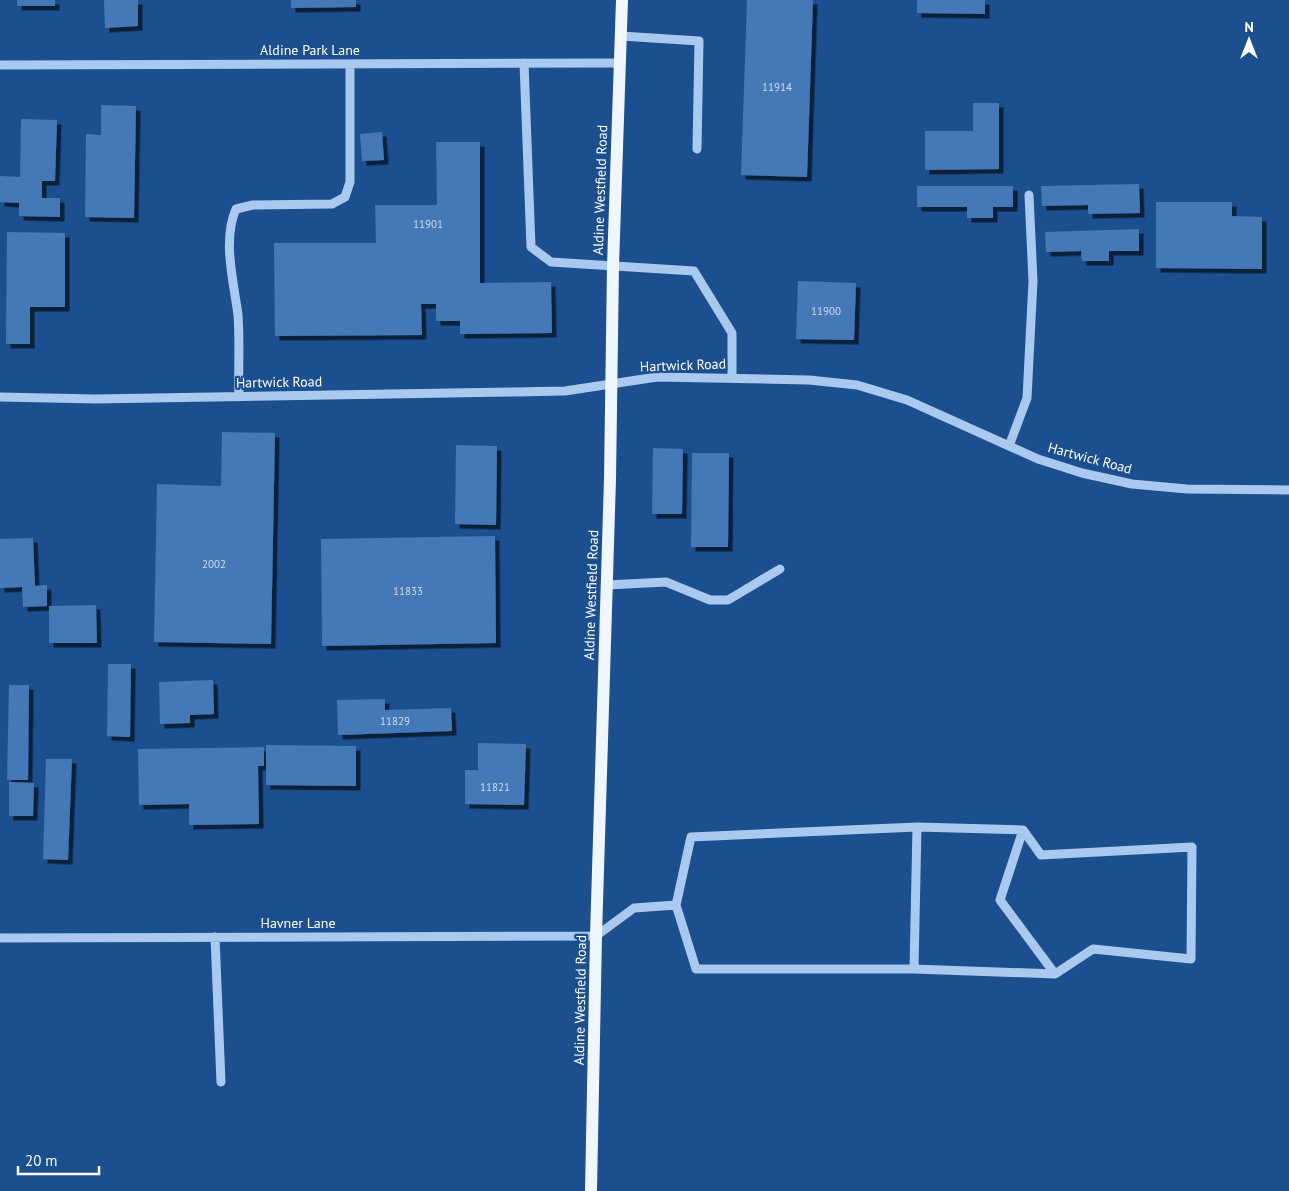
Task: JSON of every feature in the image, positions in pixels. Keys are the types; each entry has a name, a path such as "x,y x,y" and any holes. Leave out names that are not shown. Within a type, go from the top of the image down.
{"main road":[{"name":"Aldine Westfield Road","path":"591,1191 596,936 607,585 613,266 622,0"}],"street":[{"path":"621,36 699,41 697,149"},
{"path":"524,63 531,247 551,262 694,271 732,333 732,378"},
{"name":"Aldine Park Lane","path":"0,66 620,63"},
{"path":"239,396 238,316 231,278 230,222 236,209 253,205 332,204 345,197 350,182 350,64"},
{"path":"1009,446 1027,398 1033,281 1029,195"},
{"name":"Hartwick Road","path":"0,397 96,399 516,392 565,390 657,377 809,380 857,385 907,400 1038,459 1082,473 1132,484 1187,489 1289,490"},
{"path":"607,585 666,582 710,600 728,600 780,569"},
{"path":"917,827 1024,830 1041,855 1192,847 1191,959 1093,949 1055,974 914,969 696,969 676,905 691,837 917,827"},
{"path":"914,969 917,827"},
{"path":"1024,830 1000,900 1055,974"},
{"path":"596,936 634,908 676,905"},
{"name":"Havner Lane","path":"0,938 596,936"},
{"path":"215,937 221,1082"}],"building":[{"path":"17,0 55,0 55,6 17,6"},
{"path":"104,0 138,0 138,26 105,28"},
{"path":"291,0 356,0 356,7 291,8"},
{"path":"747,0 813,0 807,177 741,175"},
{"path":"917,0 985,0 985,14 917,13"},
{"path":"973,103 999,103 999,169 925,170 925,131 973,131"},
{"path":"101,105 136,106 134,218 85,217 86,134 101,135"},
{"path":"21,119 57,120 55,181 42,181 42,198 60,198 60,217 19,216 19,203 0,202 0,176 20,177"},
{"path":"382,132 384,160 362,161 360,134"},
{"path":"436,142 480,142 480,283 551,282 552,333 460,334 460,321 436,321 436,304 421,304 422,335 275,336 274,243 376,243 375,205 437,205"},
{"path":"1139,184 1140,213 1088,214 1088,205 1042,206 1041,186"},
{"path":"917,186 1013,186 1013,207 993,207 993,218 967,218 967,207 917,207"},
{"path":"1156,202 1232,202 1232,216 1262,217 1262,269 1156,268"},
{"path":"1139,229 1139,251 1109,251 1109,261 1082,261 1081,251 1046,252 1045,232"},
{"path":"7,232 65,233 65,307 30,307 30,344 6,344"},
{"path":"798,281 856,283 854,340 796,339"},
{"path":"222,432 275,433 271,644 154,642 157,484 221,486"},
{"path":"456,445 497,446 496,525 455,524"},
{"path":"653,448 683,449 682,514 652,514"},
{"path":"692,453 729,453 728,547 691,547"},
{"path":"495,536 496,643 322,646 321,539"},
{"path":"33,538 35,586 47,585 47,606 23,607 22,587 0,588 0,539"},
{"path":"96,605 97,643 49,643 49,606"},
{"path":"108,664 131,664 130,737 107,736"},
{"path":"213,680 214,714 190,715 190,723 160,724 159,682"},
{"path":"9,685 29,685 28,780 7,780"},
{"path":"385,699 385,710 451,708 452,731 338,735 337,700"},
{"path":"478,743 526,744 524,805 465,804 465,770 478,770"},
{"path":"266,745 356,746 356,786 266,785"},
{"path":"264,747 264,766 258,766 259,824 189,825 189,804 139,805 138,749"},
{"path":"46,759 72,759 68,860 43,859"},
{"path":"9,782 34,783 33,816 9,816"}]}
